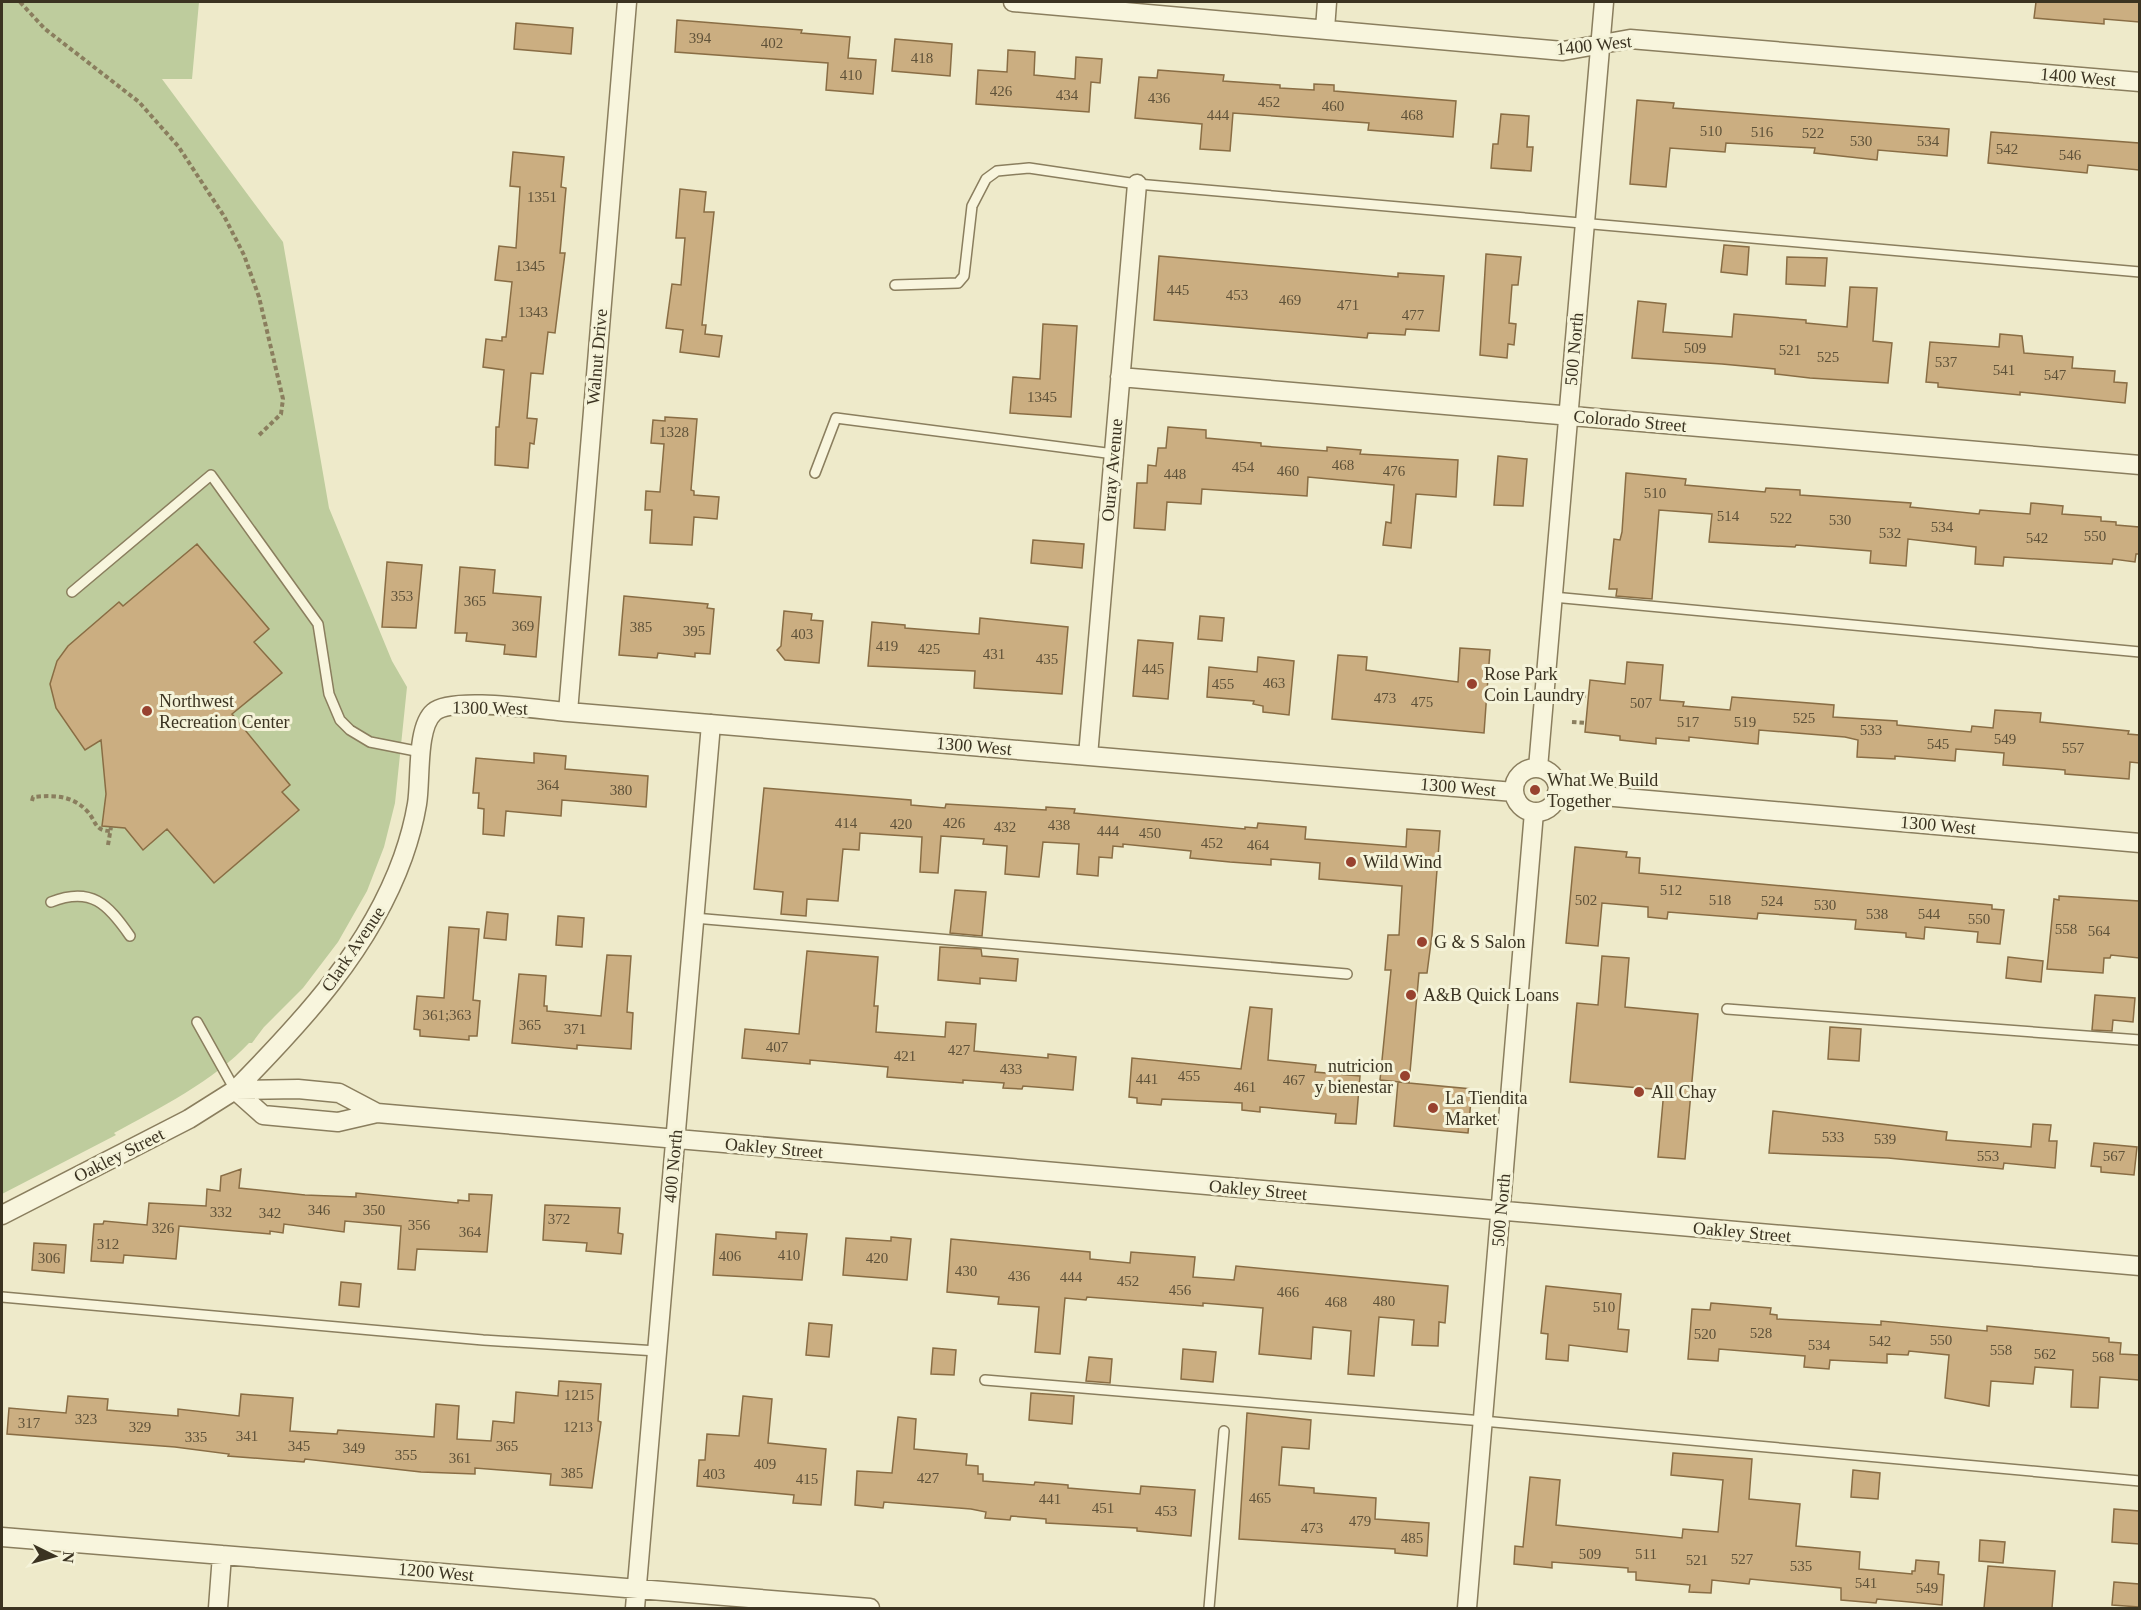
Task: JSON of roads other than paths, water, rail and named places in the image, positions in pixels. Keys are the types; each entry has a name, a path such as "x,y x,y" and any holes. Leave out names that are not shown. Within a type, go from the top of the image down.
{"street":[{"name":"Walnut Drive","path":"568,712 627,2"},
{"name":"1400 West","path":"1013,2 1563,51 1630,39 2139,82"},
{"path":"1325,29 1327,2"},
{"name":"500 North","path":"1538,768 1604,2"},
{"name":"Ouray Avenue","path":"1088,756 1137,184"},
{"name":"Colorado Street","path":"1120,377 2139,465"},
{"name":"1300 West","path":"434,711 444,706 466,704 1514,792"},
{"name":"Clark Avenue","path":"235,1090 292,1032 373,924 393,885 407,845 417,804 425,726 434,711"},
{"name":"400 North","path":"635,1608 711,724"},
{"path":"1538,768 1553,776 1557,792 1548,808 1534,812 1521,806 1514,792 1516,780 1521,774 1538,768"},
{"name":"1300 West","path":"1557,792 2139,843"},
{"name":"500 North","path":"1467,1608 1534,812"},
{"name":"Oakley Street","path":"2,1215 189,1119 235,1090 298,1089 339,1093 377,1113"},
{"name":"Oakley Street","path":"235,1090 263,1115 339,1122 377,1113 2139,1266"},
{"name":"1200 West","path":"2,1537 870,1608"},
{"path":"218,1608 222,1555"}],"lane":[{"path":"895,285 958,284 964,276 972,206 986,180 997,171 1029,168 1137,184 2139,272"},
{"path":"815,473 836,418 1114,454"},
{"path":"72,592 211,475 318,624 329,694 340,720 350,730 370,742 421,752"},
{"path":"1553,597 2139,652"},
{"path":"51,902 69,895 90,897 112,910 130,936"},
{"path":"694,918 1347,974"},
{"path":"1727,1009 2139,1040"},
{"path":"196,1022 235,1090"},
{"path":"2,1297 483,1340 657,1352"},
{"path":"985,1380 1483,1420 2139,1481"},
{"path":"1209,1608 1224,1431"}],"place":[{"name":"Rose Park Coin Laundry","path":"1472,684"},
{"name":"Northwest Recreation Center","path":"147,711"},
{"name":"What We Build Together","path":"1535,790"},
{"name":"Wild Wind","path":"1351,862"},
{"name":"G & S Salon","path":"1422,942"},
{"name":"A&B Quick Loans","path":"1411,995"},
{"name":"nutricion y bienestar","path":"1405,1076"},
{"name":"All Chay","path":"1639,1092"},
{"name":"La Tiendita Market","path":"1433,1108"}]}
